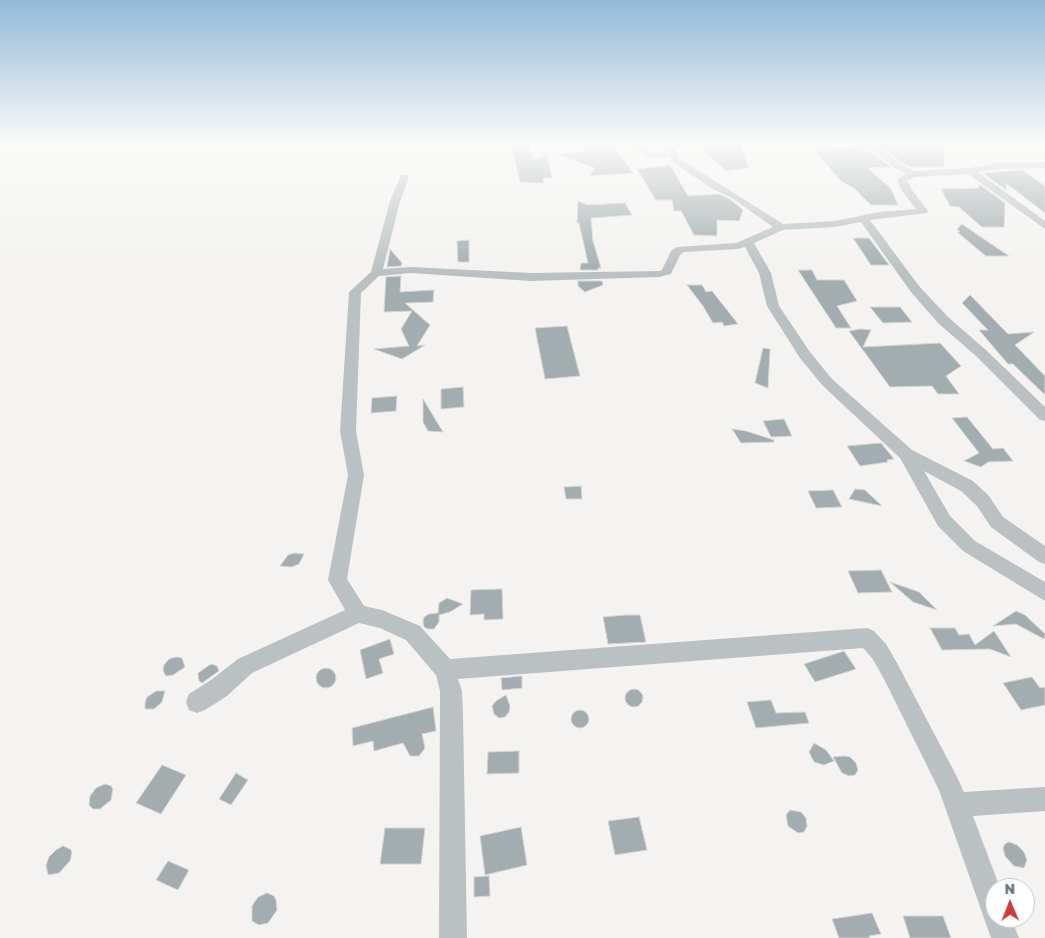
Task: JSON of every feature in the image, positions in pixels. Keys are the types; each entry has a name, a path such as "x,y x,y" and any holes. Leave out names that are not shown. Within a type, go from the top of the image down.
{"street":[{"path":"358,614 337,580 356,475 348,431 355,292 376,272 400,187"},
{"path":"716,187 734,196 782,227"},
{"path":"376,272 420,271 531,277 659,274 667,272 675,253 681,249 738,246 749,243 782,227 835,224 923,210 905,187"},
{"path":"992,187 1045,226"},
{"path":"864,219 915,289 943,320 981,352 1045,416"},
{"path":"749,243 765,273 773,306 805,355 827,382 906,454 967,486 983,501 997,522 1045,556"},
{"path":"906,454 944,522 969,546 1045,592"},
{"path":"197,702 219,688 246,666 358,614 382,620 413,633 445,670 451,691 453,938"},
{"path":"445,670 867,638 879,651 890,670 949,785 985,882"},
{"path":"957,805 1045,799"}],"building":[{"path":"648,187 683,187 688,196 719,194 731,200 743,210 739,221 717,220 717,236 694,235 681,211 674,211 672,200 656,200"},
{"path":"852,187 889,187 898,205 871,205"},
{"path":"983,187 1005,203 1004,227 982,227 959,207 950,206 941,189"},
{"path":"1011,187 1045,187 1045,213"},
{"path":"578,201 588,205 625,203 632,215 591,218 593,241 601,268 598,268 598,270 580,270 581,263 588,263 579,223 577,223"},
{"path":"962,224 1009,256 986,256 957,232 960,232 957,229"},
{"path":"853,238 869,238 889,265 871,265"},
{"path":"469,240 469,262 458,262 457,241"},
{"path":"390,249 402,263 401,266 387,267"},
{"path":"798,270 812,270 817,280 844,280 857,301 837,306 851,328 836,328"},
{"path":"401,276 400,292 434,290 433,302 405,303 430,325 417,346 425,345 402,359 374,349 409,346 401,329 412,311 384,312 386,277"},
{"path":"578,281 602,281 603,285 585,292 578,286"},
{"path":"687,285 702,285 706,292 712,291 738,324 724,326 722,322 713,323"},
{"path":"970,295 1008,334 1034,332 1015,345 1045,376 1045,395 1013,364 1008,364 979,330 988,330 962,303"},
{"path":"870,307 900,307 912,322 883,323"},
{"path":"567,326 580,376 545,379 535,328"},
{"path":"871,330 863,347 940,343 961,366 946,376 959,394 938,394 932,386 890,387 849,331"},
{"path":"763,348 770,349 768,388 755,383"},
{"path":"463,387 464,407 441,409 441,389"},
{"path":"397,396 396,411 371,413 372,398"},
{"path":"423,399 443,432 428,431 423,422"},
{"path":"967,417 993,449 1003,448 1013,461 988,462 981,467 964,461 979,453 952,418"},
{"path":"784,419 792,436 771,437 763,421"},
{"path":"732,429 746,431 774,440 774,442 741,443"},
{"path":"881,443 894,459 887,460 888,462 860,466 847,446"},
{"path":"581,486 582,499 566,499 564,487"},
{"path":"855,489 865,490 882,506 849,499"},
{"path":"833,490 842,507 816,508 808,491"},
{"path":"294,553 304,554 299,564 291,567 280,566 288,555"},
{"path":"881,570 892,592 858,593 848,571"},
{"path":"890,582 919,592 937,610 913,602"},
{"path":"502,589 503,619 484,620 484,614 470,615 471,590"},
{"path":"447,598 463,604 450,612 439,615 439,622 434,629 424,627 424,617 429,614 438,613 439,603"},
{"path":"1016,611 1025,615 1045,634 1044,639 1016,624 993,626"},
{"path":"640,615 646,642 608,644 603,617"},
{"path":"930,628 955,628 959,635 969,634 975,645 994,631 1011,657 990,649 942,650"},
{"path":"390,639 394,654 379,659 383,673 366,679 360,650"},
{"path":"844,651 856,669 815,682 804,664"},
{"path":"182,658 185,667 173,675 166,676 163,671 164,665 169,659"},
{"path":"211,664 217,666 219,671 202,683 199,681 198,673"},
{"path":"322,668 330,668 336,674 336,682 330,688 322,688 316,682 316,674"},
{"path":"522,676 522,688 502,690 501,678"},
{"path":"1032,677 1040,688 1045,687 1045,705 1021,710 1003,683"},
{"path":"634,689 640,692 643,698 640,704 634,707 628,704 625,698 628,692"},
{"path":"156,691 165,691 162,702 154,709 145,709 147,697"},
{"path":"506,695 510,706 509,712 505,717 499,718 494,714 492,706"},
{"path":"771,700 776,713 805,712 809,723 756,728 747,702"},
{"path":"433,707 436,731 422,734 425,748 419,756 410,756 403,743 374,751 373,741 353,746 352,728"},
{"path":"576,710 584,710 589,715 587,726 576,728 571,723 571,715"},
{"path":"814,743 826,750 834,761 824,765 814,762 809,752"},
{"path":"519,751 519,773 487,774 488,752"},
{"path":"833,757 850,757 856,763 858,770 855,775 849,776 842,773"},
{"path":"162,765 186,775 161,814 136,803"},
{"path":"236,773 248,780 231,805 219,799"},
{"path":"105,784 113,789 111,800 100,809 93,809 89,805 90,796 96,788"},
{"path":"790,810 801,812 806,818 807,826 804,832 798,833 788,826 786,815"},
{"path":"639,817 647,850 615,855 608,821"},
{"path":"521,827 527,865 485,875 480,836"},
{"path":"385,828 425,828 421,864 380,864"},
{"path":"1009,842 1017,845 1024,852 1027,860 1024,868 1014,866 1005,856 1003,848"},
{"path":"63,846 72,852 70,861 59,873 48,875 46,865 49,857"},
{"path":"168,861 189,870 178,890 156,880"},
{"path":"489,876 490,896 474,897 474,877"},
{"path":"267,893 274,896 277,910 268,923 259,925 252,921 252,906 258,897"},
{"path":"872,913 881,934 869,936 870,938 839,938 832,919"},
{"path":"903,916 943,916 951,938 910,938"}]}
